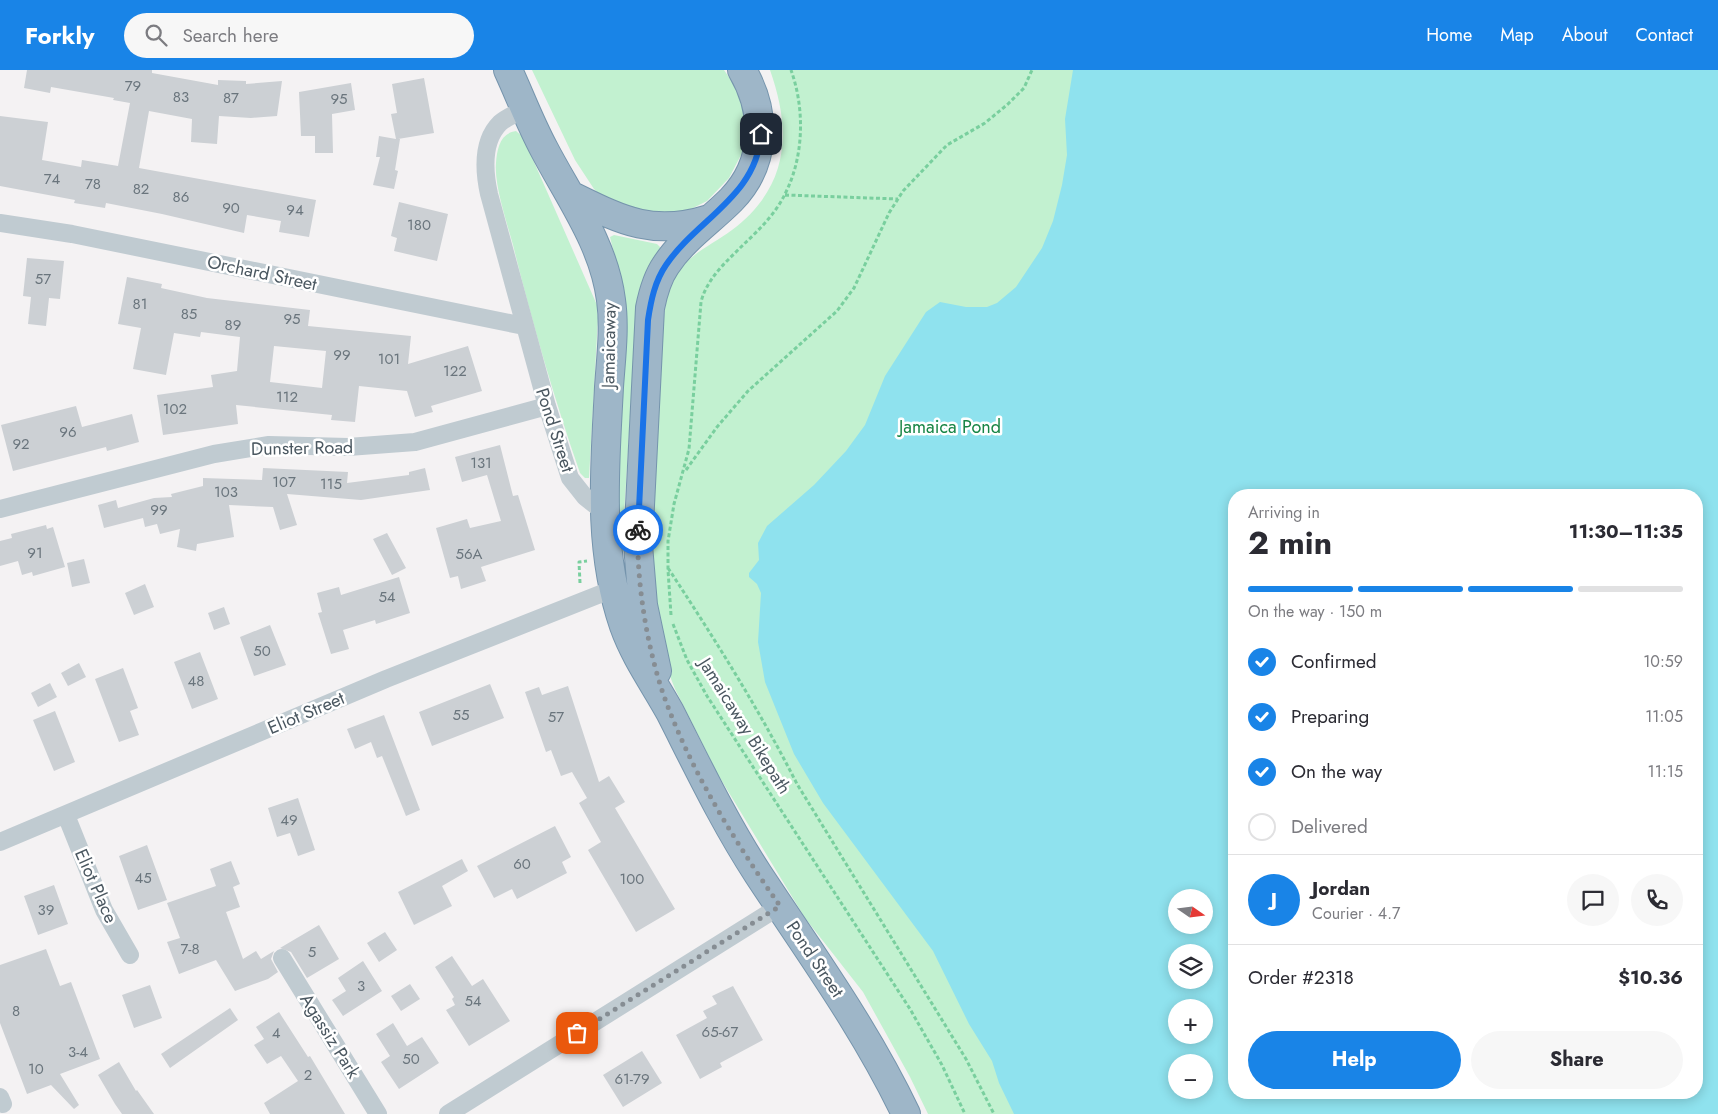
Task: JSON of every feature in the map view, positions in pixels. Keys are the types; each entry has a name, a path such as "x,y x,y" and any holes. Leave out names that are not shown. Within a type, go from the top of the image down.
{"highway":[{"path":"508,70 524,109"},
{"name":"Jamaicaway","path":"669,711 653,656 638,570 638,532 648,320 655,288 663,270 678,250 733,198 744,184 754,165 759,147 759,112 754,94 742,70"},
{"name":"Jamaicaway","path":"524,109 598,252 611,300 612,327 604,512"},
{"path":"570,195 622,220 649,227 684,226 711,218"},
{"name":"Pond Street","path":"604,512 606,548 613,589 629,639 647,675 669,711 722,815 856,1020 906,1114"}],"street":[{"name":"Pond Street","path":"524,109 504,120 495,129 487,149 486,169 492,208 547,406 570,478 585,497 604,512"},
{"name":"Orchard Street","path":"0,223 130,246 524,326"},
{"name":"Dunster Road","path":"0,509 233,451 269,445 365,446 415,442 547,406"},
{"name":"Eliot Street","path":"0,842 386,679 613,589"},
{"name":"Eliot Place","path":"66,815 104,910 130,955"},
{"path":"448,1114 780,906"},
{"name":"Agassiz Park","path":"282,958 378,1114"}],"path":[{"name":"Jamaicaway Bikepath","path":"791,70 798,93 800,131 797,158 785,195 760,227 719,270 703,292 699,321 693,417 684,472 670,524 668,568 673,626 695,676 910,1009 945,1071 965,1114"},
{"path":"684,472 717,427 748,391 837,311 854,288 898,199 923,169 947,145 984,123 1008,104 1024,88 1032,70"},
{"path":"785,195 898,199"},
{"path":"578,579 579,562"},
{"path":"668,568 727,661 780,750 797,784 966,1059 994,1114"}],"green space":[{"path":"532,70 724,70 744,99 747,141 729,178 707,201 683,213 656,216 602,197 594,189 575,160"},
{"name":"Jamaica Pond","path":"770,70 1718,70 1718,1114 928,1114 910,1077 863,992 805,918 717,773 675,689 660,651 652,550 662,337 667,297 672,282 682,267 702,250 732,230 751,213 765,196 775,177 781,157 783,137 777,93"},
{"path":"516,131 523,137 597,305 598,318 589,478 585,478 580,473 561,417 499,193 496,158 500,142 506,135"},
{"path":"614,235 657,244 661,248 652,260 646,273 637,301 623,555 619,554 615,524 624,294 610,237"}],"water":[{"name":"Jamaica Pond","path":"1073,70 1718,70 1718,1114 1014,1114 999,1083 992,1061 969,1024 933,951 823,803 794,754 765,682 758,642 761,593 757,584 749,577 749,573 759,560 758,543 767,526 814,485 846,451 865,425 885,376 926,312 940,302 966,307 987,307 997,303 1016,287 1042,248 1053,221 1067,155 1065,119"}],"building":[{"path":"27,70 152,70 152,73 218,85 218,80 246,81 246,84 282,81 277,116 251,118 219,116 217,144 191,142 192,119 149,111 139,168 316,200 309,237 279,232 281,221 247,215 244,233 106,203 105,208 74,203 75,200 0,186 0,116 48,122 42,160 81,167 82,160 118,166 130,103 113,100 114,98 51,87 50,93 24,88"},
{"path":"424,78 434,133 398,139 400,139 395,170 398,171 394,189 373,185 380,157 376,157 379,136 396,139 391,114 397,113 392,84"},
{"path":"351,83 355,110 332,114 333,153 315,153 315,136 301,136 299,92"},
{"path":"399,202 448,214 437,261 394,251 397,238 391,236"},
{"path":"27,258 64,261 60,299 49,298 46,326 28,324 31,297 23,296"},
{"path":"127,277 162,284 161,288 207,298 310,310 308,326 411,336 408,364 468,346 482,391 431,406 433,412 415,417 407,391 359,386 355,422 331,420 332,415 236,405 238,424 163,435 157,395 213,387 211,375 237,371 240,337 201,332 200,337 174,333 166,375 133,369 141,328 118,324","holes":["274,346 326,351 322,388 270,382"]},
{"path":"76,406 82,427 132,414 139,442 107,451 106,447 13,471 1,425"},
{"path":"500,445 513,496 518,495 535,550 481,567 486,581 461,589 458,576 450,578 436,528 467,519 470,528 501,521 487,475 462,482 455,457"},
{"path":"263,468 348,472 347,483 409,475 409,472 425,468 430,490 361,500 287,494 297,525 280,530 273,507 229,505 234,537 197,544 196,551 177,547 180,529 160,534 157,524 145,527 143,518 104,528 98,505 116,500 118,508 154,498 172,497 171,494 203,486 203,478 262,480"},
{"path":"46,525 47,529 53,527 65,567 33,576 32,572 22,575 18,561 0,566 0,541 12,538 11,534"},
{"path":"387,533 406,568 392,575 373,539"},
{"path":"84,559 90,583 72,587 67,563"},
{"path":"399,577 410,613 376,624 375,620 343,630 349,649 331,654 318,613 322,612 317,593 339,587 341,595"},
{"path":"145,584 154,607 134,615 125,593"},
{"path":"224,607 230,624 214,630 208,613"},
{"path":"270,625 286,665 254,676 240,637"},
{"path":"200,652 218,699 192,709 174,662"},
{"path":"79,663 86,677 68,686 61,673"},
{"path":"123,668 138,708 130,711 139,735 119,742 95,679"},
{"path":"50,683 57,697 38,707 31,693"},
{"path":"490,684 504,718 432,746 419,712"},
{"path":"568,686 599,782 609,776 625,802 615,808 675,909 636,932 588,850 601,842 579,803 587,798 572,772 561,776 551,750 546,752 525,692 539,687 542,695"},
{"path":"55,711 75,762 54,771 33,720"},
{"path":"384,715 420,810 406,816 382,756 377,758 371,742 355,749 347,729"},
{"path":"298,798 315,850 298,856 290,833 277,837 268,808"},
{"path":"555,826 571,857 562,862 567,873 517,899 512,889 494,898 477,866"},
{"path":"147,845 167,900 138,910 119,856"},
{"path":"462,859 468,871 442,886 452,906 414,925 398,892"},
{"path":"231,861 240,884 233,887 240,907 226,912 243,959 256,951 261,959 274,951 271,959 278,972 268,979 235,991 216,960 179,974 167,942 180,938 167,903 216,886 210,869"},
{"path":"54,885 68,924 38,935 24,896"},
{"path":"319,925 339,959 307,978 291,952 280,948"},
{"path":"385,932 397,950 379,962 367,943"},
{"path":"46,949 60,986 71,982 100,1059 60,1074 79,1105 74,1109 51,1085 27,1094 0,1023 0,965"},
{"path":"452,956 472,986 483,979 510,1021 469,1046 446,1010 455,1005 452,999 454,997 435,967"},
{"path":"363,961 382,991 343,1016 332,1000 346,991 338,978"},
{"path":"410,984 420,999 401,1011 391,996"},
{"path":"150,985 162,1018 134,1028 122,995"},
{"path":"733,986 763,1040 720,1063 722,1067 700,1079 676,1035 707,1018 703,1011 717,1004 712,996"},
{"path":"230,1008 238,1020 170,1068 161,1054"},
{"path":"279,1012 308,1057 310,1056 345,1114 270,1114 264,1103 298,1081 281,1056 267,1064 254,1045 264,1039 256,1027"},
{"path":"393,1023 407,1046 422,1037 439,1063 399,1089 381,1062 390,1056 376,1034"},
{"path":"642,1051 662,1083 623,1107 603,1075"},
{"path":"119,1062 136,1091 154,1114 122,1114 115,1104 98,1075"}],"way so far":[{"path":"577,1033 780,906 722,815 690,756 669,711 653,656 644,615 638,570 638,530"}],"route":[{"path":"638,530 648,320 655,288 663,270 678,250 733,198 744,184 756,160 761,134"}]}
